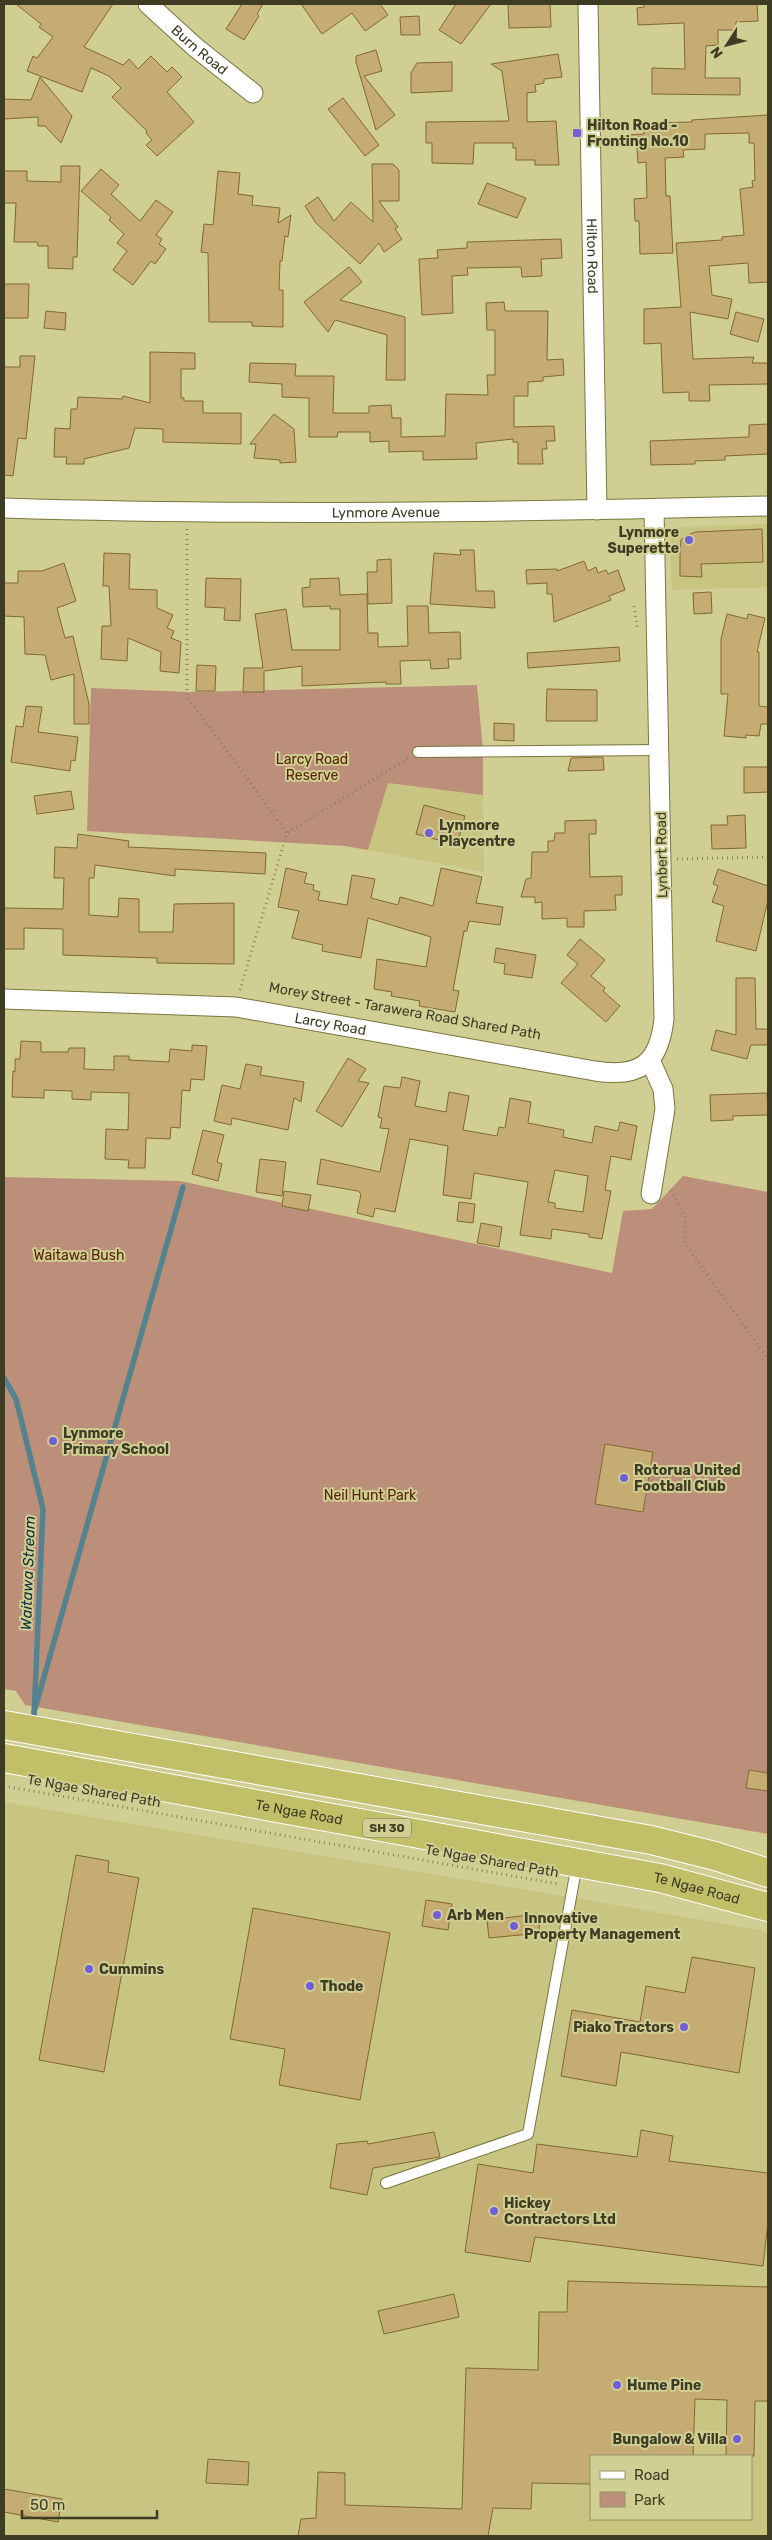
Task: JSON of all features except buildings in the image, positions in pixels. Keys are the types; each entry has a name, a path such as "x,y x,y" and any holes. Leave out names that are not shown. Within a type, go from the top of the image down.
{"highway":[{"name":"SH 30","path":"4,1725 651,1840 714,1856 768,1873"},
{"name":"Te Ngae Road","path":"4,1758 574,1875 660,1878 768,1907"}],"street":[{"name":"Burn Road","path":"148,4 195,47 253,93"},
{"name":"Hilton Road","path":"588,4 598,510"},
{"name":"Lynmore Avenue","path":"4,508 187,514 598,510 768,506"},
{"name":"Lynbert Road","path":"650,1060 656,1053 662,1039 664,1018 654,509"},
{"name":"Larcy Road","path":"4,999 236,1007 606,1072 632,1071 650,1060"},
{"path":"650,1060 663,1089 665,1109 650,1194"}],"lane":[{"path":"418,752 660,750"},
{"path":"386,2183 528,2134 574,1875"}],"path":[{"path":"187,514 187,697 287,834"},
{"path":"233,992 240,993 287,834 418,752"},
{"path":"676,867 676,860 768,857"},
{"path":"668,1185 685,1217 685,1244 768,1359"},
{"name":"Te Ngae Shared Path","path":"4,1786 574,1875"}],"shaded area":[{"path":"768,524 768,587 672,590 670,535 677,527"},
{"name":"Lynmore Playcentre","path":"388,783 483,795 484,872 368,850"},
{"path":"4,1802 762,1930 768,1934 768,2536 4,2536"}],"green space":[{"name":"Larcy Road Reserve","path":"477,685 483,751 483,795 388,783 368,850 345,846 87,831 91,688 190,692"},
{"name":"Neil Hunt Park","path":"683,1176 768,1192 768,1834 25,1705 16,1691 4,1689 4,1177 180,1181 612,1273 623,1211 652,1209"}],"waterway":[{"path":"34,1712 183,1187"},
{"name":"Waitawa Stream","path":"4,1378 16,1399 43,1509 34,1716"}],"place":[{"name":"Hilton Road - Fronting No.10","path":"577,133"},
{"name":"Lynmore Superette","path":"689,540"},
{"name":"Lynmore Playcentre","path":"429,833"},
{"name":"Lynmore Primary School","path":"53,1441"},
{"name":"Rotorua United Football Club","path":"624,1478"},
{"name":"Arb Men","path":"437,1915"},
{"name":"Innovative Property Management","path":"514,1926"},
{"name":"Cummins","path":"89,1969"},
{"name":"Thode","path":"310,1986"},
{"name":"Piako Tractors","path":"684,2027"},
{"name":"Hickey Contractors Ltd","path":"494,2211"},
{"name":"Hume Pine","path":"617,2385"},
{"name":"Bungalow & Villa","path":"737,2439"}],"park label":[{"name":"Waitawa Bush","path":"79,1255"}]}
